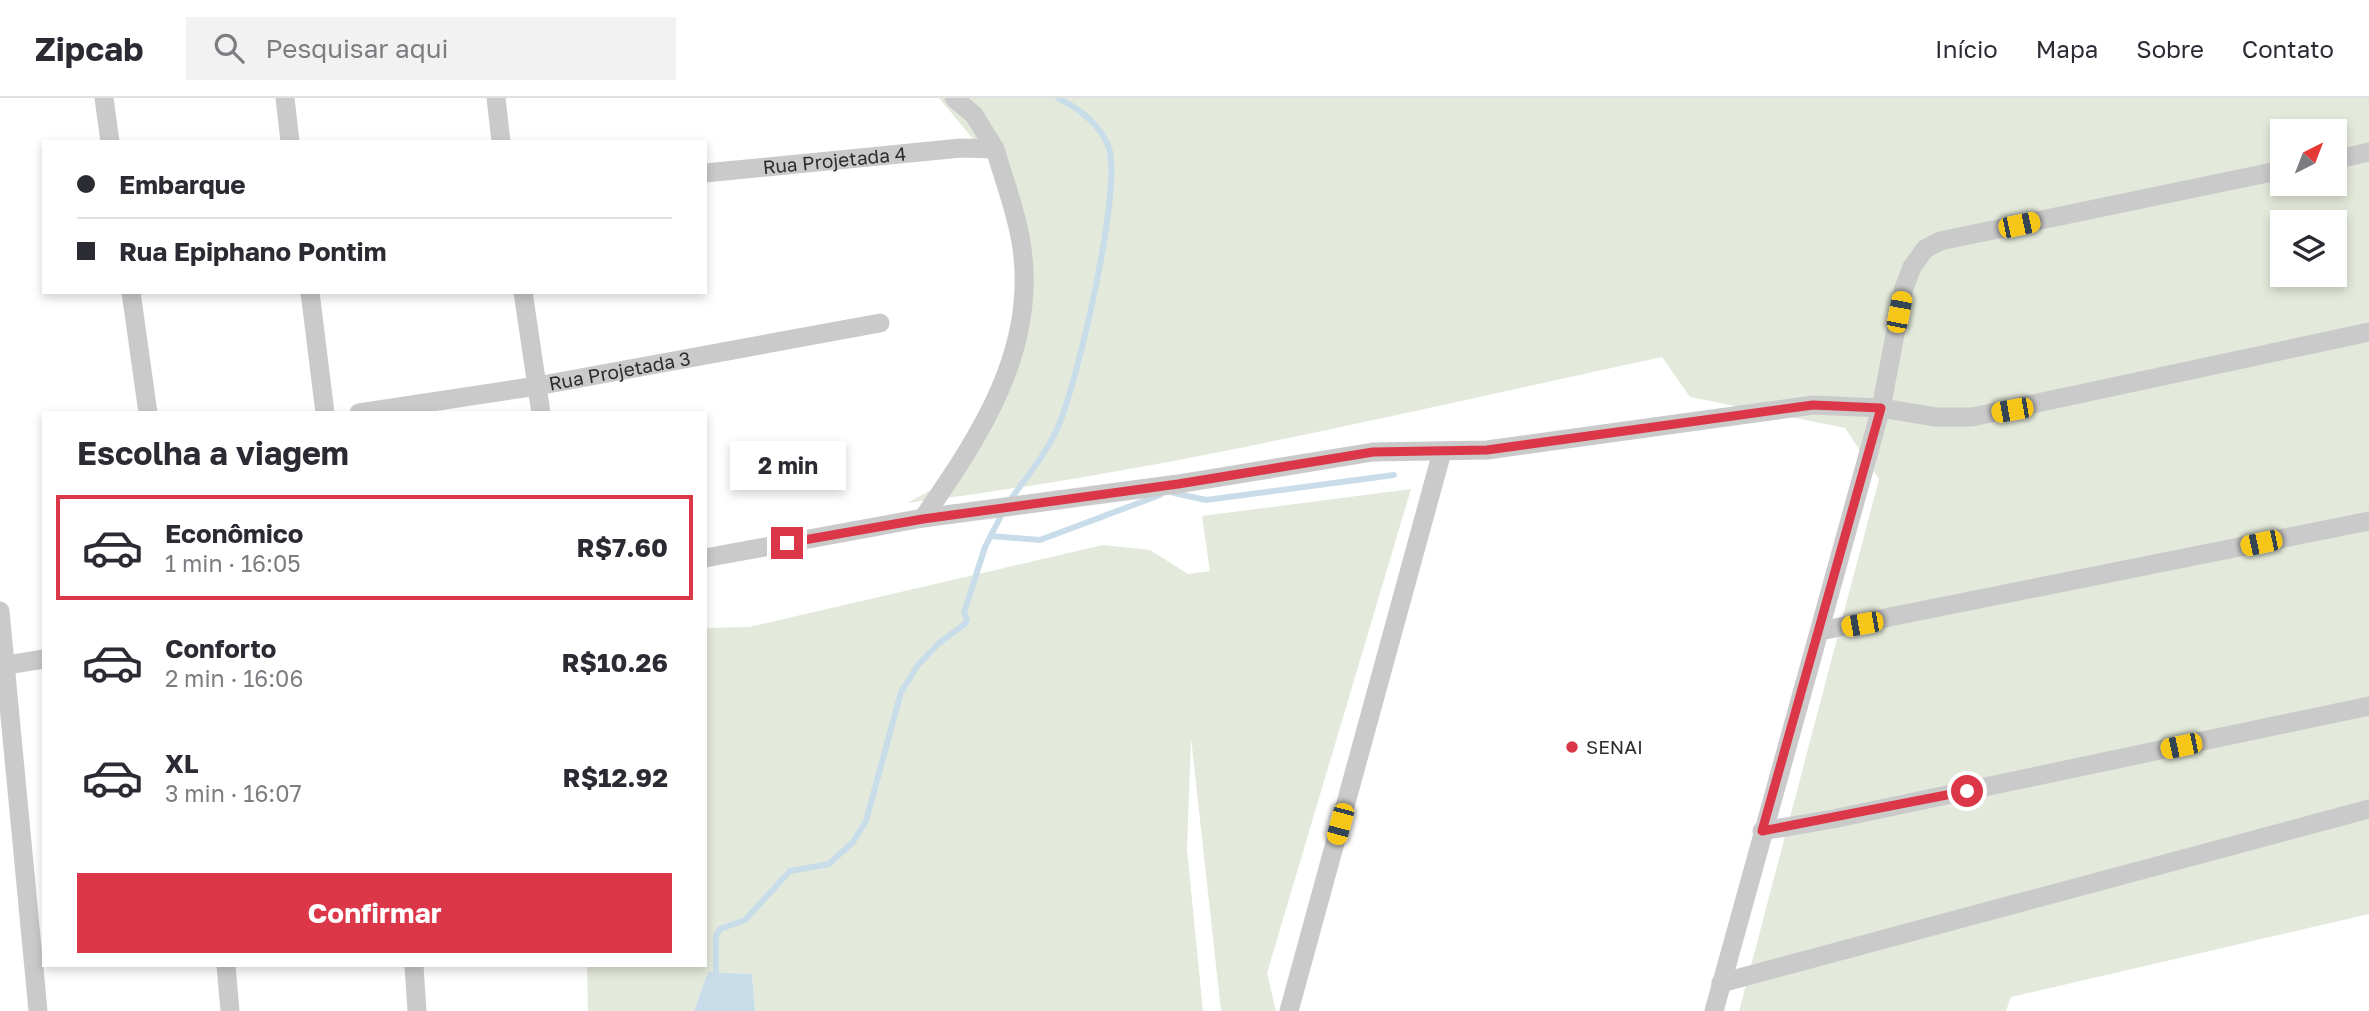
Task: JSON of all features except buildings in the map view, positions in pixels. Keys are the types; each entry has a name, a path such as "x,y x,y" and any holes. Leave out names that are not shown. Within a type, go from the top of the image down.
{"street":[{"path":"104,98 110,140"},
{"path":"285,98 290,140"},
{"path":"496,98 502,140"},
{"path":"923,519 967,454 1010,370 1020,329 1022,243 995,149 974,115 954,98"},
{"name":"Rua Projetada 4","path":"707,173 961,148 995,149"},
{"path":"2347,157 2369,152"},
{"path":"1714,1011 1881,408 1904,288 1912,267 1925,249 1940,241 2270,172"},
{"path":"131,294 148,411"},
{"path":"310,294 325,411"},
{"path":"523,294 541,411"},
{"name":"Rua Projetada 3","path":"372,411 537,386 880,323"},
{"path":"707,558 923,519 1178,484 1373,452 1487,450 1801,406 1881,408 1936,417 1972,417 2369,331"},
{"path":"1289,1011 1442,452"},
{"path":"1820,631 2369,521"},
{"path":"0,611 38,1011"},
{"path":"4,665 42,659"},
{"path":"1762,831 1833,819 2369,706"},
{"path":"1721,983 2369,809"},
{"path":"226,967 230,1011"},
{"path":"416,970 417,1011"}],"green space":[{"path":"939,98 2369,98 2369,914 2011,997 2006,1011 1739,1011 1879,479 1845,428 1690,397 1662,357 1286,439 1097,475 907,503 965,472 1028,285 988,157"},
{"path":"1411,489 1267,973 1276,1011 1221,1011 1191,738 1187,849 1203,1011 755,1011 752,974 708,972 694,1011 588,1011 587,967 707,967 707,628 749,627 1103,545 1150,550 1188,574 1210,571 1202,516"}],"water":[{"path":"708,972 752,974 755,1011 694,1011"}],"waterway":[{"path":"1008,503 1048,447 1066,404 1096,284 1110,199 1111,167 1104,137 1087,117 1058,98"},
{"path":"1174,493 1206,500 1394,475"},
{"path":"991,536 1040,540 1160,495"},
{"path":"716,979 716,936 720,929 745,920 790,871 829,864 853,842 866,821 901,692 918,665 939,643 965,624 967,619 964,613 985,547 1003,512"}],"place":[{"name":"SENAI","path":"1572,747"}],"route":[{"path":"787,543 923,519 1178,484 1373,452 1487,450 1813,405 1881,408 1762,831 1967,791"}]}
